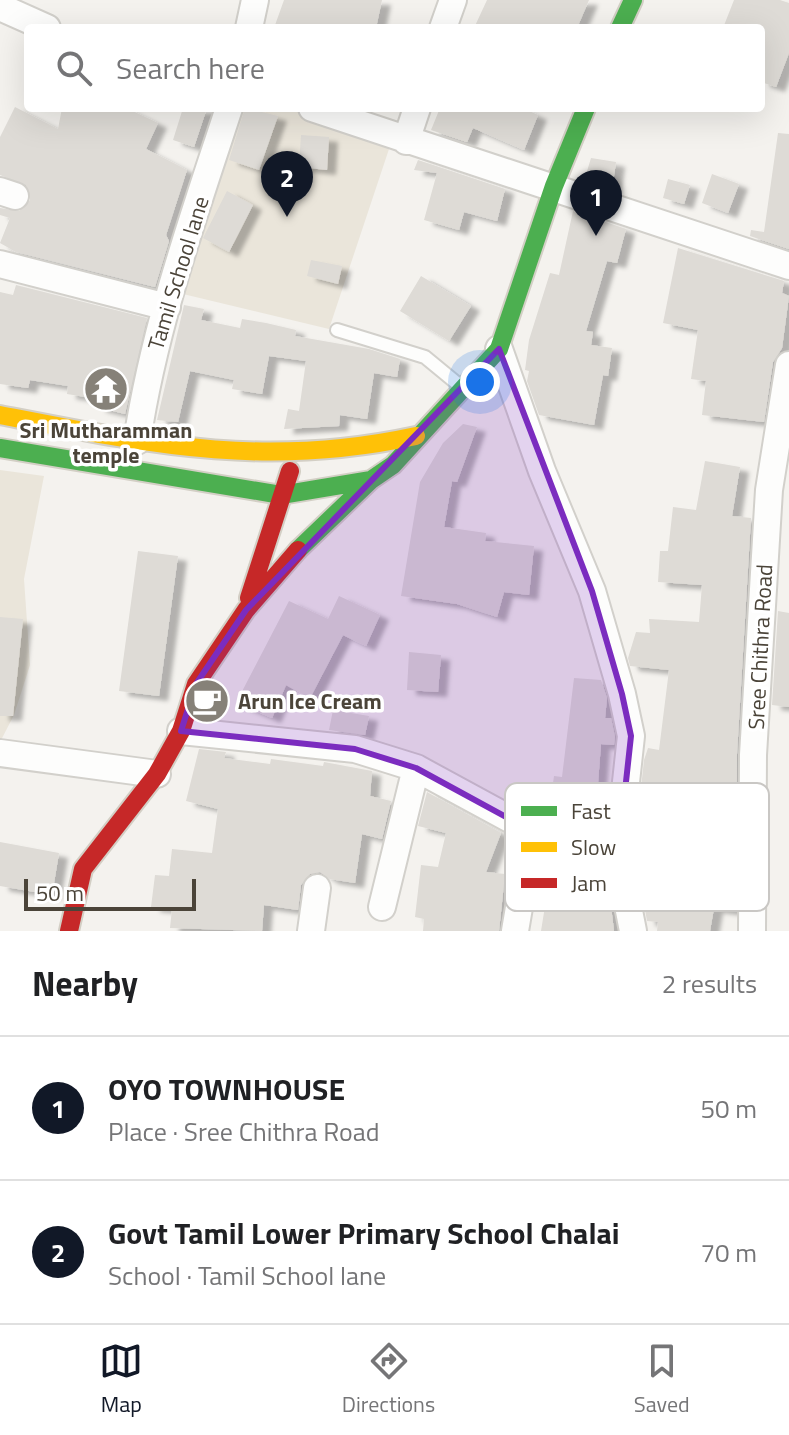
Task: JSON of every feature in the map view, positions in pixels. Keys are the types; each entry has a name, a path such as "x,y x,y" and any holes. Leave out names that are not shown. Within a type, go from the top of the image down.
{"main road":[{"path":"622,24 633,0"},
{"path":"69,931 83,869 157,774 181,731 196,684 246,610 299,549 371,480 393,465 416,436 499,349 554,186 584,112"},
{"path":"0,415 196,451 296,455 379,446 416,436"},
{"path":"0,448 281,495 312,493 371,480"},
{"path":"246,610 296,455"}],"street":[{"path":"250,24 255,0"},
{"path":"444,24 453,0"},
{"path":"0,7 38,24"},
{"name":"Tamil School lane","path":"137,441 146,383 228,112"},
{"path":"323,112 789,266"},
{"path":"406,141 416,112"},
{"path":"0,264 167,307"},
{"path":"499,349 542,471 592,591 631,736 626,783"},
{"name":"Sree Chithra Road","path":"753,783 753,755 776,594 769,490 789,365"},
{"path":"181,731 355,749 416,768 505,816"},
{"path":"0,753 157,774"},
{"path":"382,907 416,768"},
{"path":"311,931 317,888"},
{"path":"515,931 518,911"},
{"path":"629,911 633,931"},
{"name":"Sree Chithra Road","path":"752,911 752,931"}],"lane":[{"path":"337,330 425,357 464,389"}],"highlighted area":[{"path":"499,349 592,591 622,694 631,736 618,855 532,831 416,768 355,749 181,731 196,684 246,610"}],"shaded area":[{"path":"241,112 325,112 392,140 329,329 183,294"},
{"path":"0,470 44,476 24,579 30,665 14,715 0,742"}],"building":[{"path":"284,0 382,0 377,24 275,24"},
{"path":"487,0 589,0 579,24 476,24"},
{"path":"734,0 780,0 789,3 789,53 776,87 765,83 765,24 725,24"},
{"path":"15,107 58,129 61,112 135,112 158,123 146,149 187,170 166,235 169,241 155,287 16,252 0,243 10,218 0,215 0,208 19,211 30,200 26,185 0,175 0,137"},
{"path":"182,112 206,112 194,147 173,140"},
{"path":"244,112 278,116 259,170 229,160"},
{"path":"438,112 531,112 538,115 524,150 473,128 467,142 431,130"},
{"path":"778,133 789,134 789,249 750,236 751,230 764,232"},
{"path":"301,135 329,137 327,170 299,167"},
{"path":"591,158 616,162 612,190 584,181"},
{"path":"418,160 505,189 497,221 464,212 459,230 424,220 437,173 414,170"},
{"path":"712,174 739,184 728,213 702,203"},
{"path":"668,179 690,185 684,204 663,198"},
{"path":"227,191 253,205 229,252 203,238"},
{"path":"573,211 626,229 617,263 607,261 586,331 593,332 591,345 612,348 608,376 603,375 594,425 539,415 527,381 529,371 525,370 529,340 550,273 559,275"},
{"path":"678,248 784,281 782,293 789,296 782,348 773,362 764,422 702,415 706,381 691,379 698,330 663,323"},
{"path":"311,260 342,266 338,284 307,276"},
{"path":"421,276 471,306 449,341 400,311"},
{"path":"16,285 147,318 125,414 97,407 98,399 67,394 68,386 30,380 28,388 0,384 0,292 13,295"},
{"path":"184,305 204,309 201,320 240,328 242,319 266,323 296,330 295,336 369,349 400,359 397,377 374,373 367,419 340,415 339,426 284,429 288,409 299,411 306,361 269,356 262,394 232,389 234,380 190,371 178,422 157,420"},
{"path":"463,424 477,427 457,482 452,481 444,527 486,533 485,541 534,546 529,595 504,592 497,617 457,604 401,596 420,482 443,443"},
{"path":"705,461 740,467 732,516 751,518 737,783 642,783 648,748 659,750 669,670 630,666 628,658 636,632 650,633 649,619 699,622 702,585 658,582 660,551 668,551 673,507 696,510"},
{"path":"138,551 178,556 159,696 119,691"},
{"path":"339,596 380,615 366,646 343,635 310,698 286,685 272,718 236,703 289,601 328,619"},
{"path":"778,611 789,613 789,707 772,705"},
{"path":"0,617 23,619 13,716 0,716"},
{"path":"409,652 441,655 438,692 407,690"},
{"path":"574,678 601,680 607,698 605,718 611,718 614,745 601,744 598,783 553,783 554,776 562,777"},
{"path":"333,710 369,716 365,735 329,730"},
{"path":"199,749 226,752 224,758 270,764 271,759 323,766 324,762 372,771 370,796 391,801 382,839 362,834 355,883 330,879 320,872 310,874 301,885 298,910 264,905 262,931 170,928 172,909 151,907 155,875 169,876 172,849 212,853 218,809 186,801"},
{"path":"427,792 501,833 486,872 505,874 499,931 423,931 424,919 415,917 421,865 438,867 446,833 418,826"},
{"path":"0,842 59,853 52,895 0,886"},
{"path":"544,911 612,911 614,931 541,931"},
{"path":"645,911 713,911 710,931 657,931 658,922 647,921"}],"traffic: fast":[{"path":"622,24 633,0"},
{"path":"0,448 281,495 371,480 393,465 499,349 554,186 584,112"},
{"path":"298,550 371,480"}],"traffic: slow":[{"path":"0,415 157,443 257,452 361,446 416,436"}],"traffic: jam":[{"path":"249,598 290,471"},
{"path":"69,931 83,869 157,774 181,731 196,684 246,610 298,550"}],"place":[{"name":"Govt Tamil Lower Primary School Chalai","path":"287,217"},
{"name":"OYO TOWNHOUSE","path":"596,236"},
{"name":"Sri Mutharamman temple","path":"106,389"},
{"name":"Arun Ice Cream","path":"207,701"}]}
